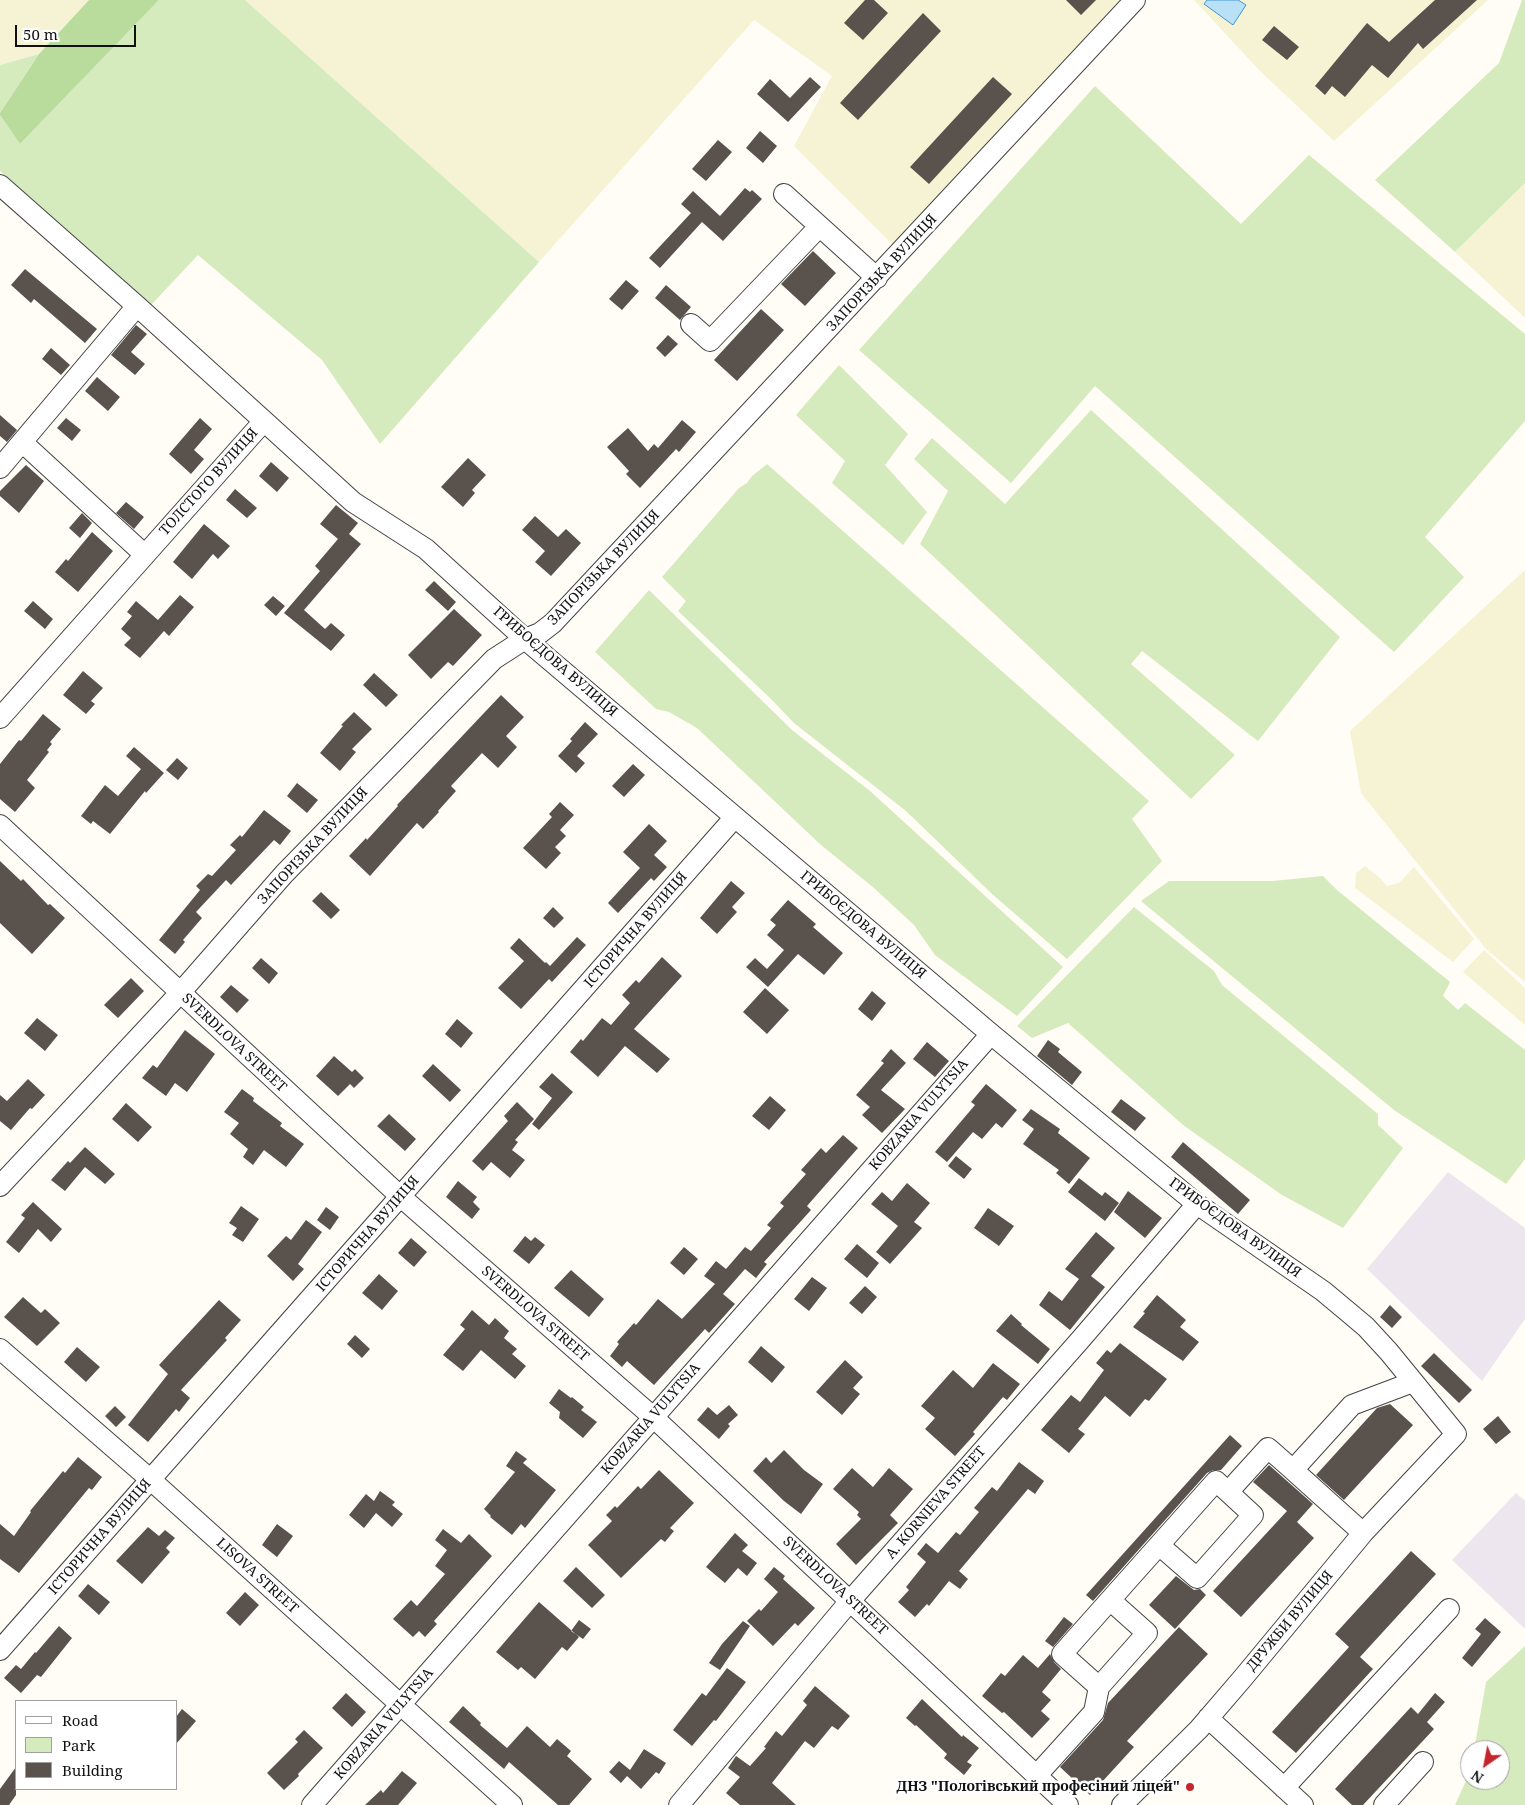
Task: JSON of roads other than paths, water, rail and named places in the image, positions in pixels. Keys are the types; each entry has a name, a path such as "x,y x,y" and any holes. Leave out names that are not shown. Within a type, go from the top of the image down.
{"street":[{"name":"ЗАПОРІЗЬКА ВУЛИЦЯ","path":"0,1186 180,993 291,867 494,659 525,638 540,633 553,623 1136,0"},
{"name":"ТОЛСТОГО ВУЛИЦЯ","path":"0,718 264,421 137,306 3,194"},
{"path":"784,194 877,278"},
{"path":"691,324 710,341 819,227"},
{"path":"0,468 137,306"},
{"name":"ГРИБОЄДОВА ВУЛИЦЯ","path":"264,421 354,502 426,549 525,638 735,817 991,1034 1196,1204 1323,1292 1366,1327 1456,1434"},
{"path":"22,442 145,555"},
{"name":"ІСТОРИЧНА ВУЛИЦЯ","path":"0,1650 735,817"},
{"name":"SVERDLOVA STREET","path":"0,826 401,1197 653,1417 1068,1805"},
{"name":"KOBZARIA VULYTSIA","path":"312,1805 991,1034"},
{"name":"A. KORNIEVA STREET","path":"679,1805 850,1601 1074,1347 1196,1204"},
{"name":"LISOVA STREET","path":"0,1349 151,1480 512,1805"},
{"path":"1293,1470 1352,1405 1413,1382"},
{"name":"ДРУЖБИ ВУЛИЦЯ","path":"1122,1805 1208,1718 1363,1533 1456,1434"},
{"path":"1228,1492 1268,1448 1363,1533"},
{"path":"1099,1687 1062,1654 1159,1544 1216,1481 1253,1515 1197,1578 1159,1544"},
{"path":"1036,1775 1094,1712 1099,1687 1147,1633 1110,1600"},
{"path":"1284,1788 1449,1609"},
{"path":"1208,1718 1302,1805"},
{"path":"1384,1805 1423,1762"}],"water":[{"path":"1207,0 1238,0 1246,5 1233,25 1204,4"}],"place":[{"name":"ДНЗ \"Пологівський професіний ліцей\"","path":"1190,1787"}]}
